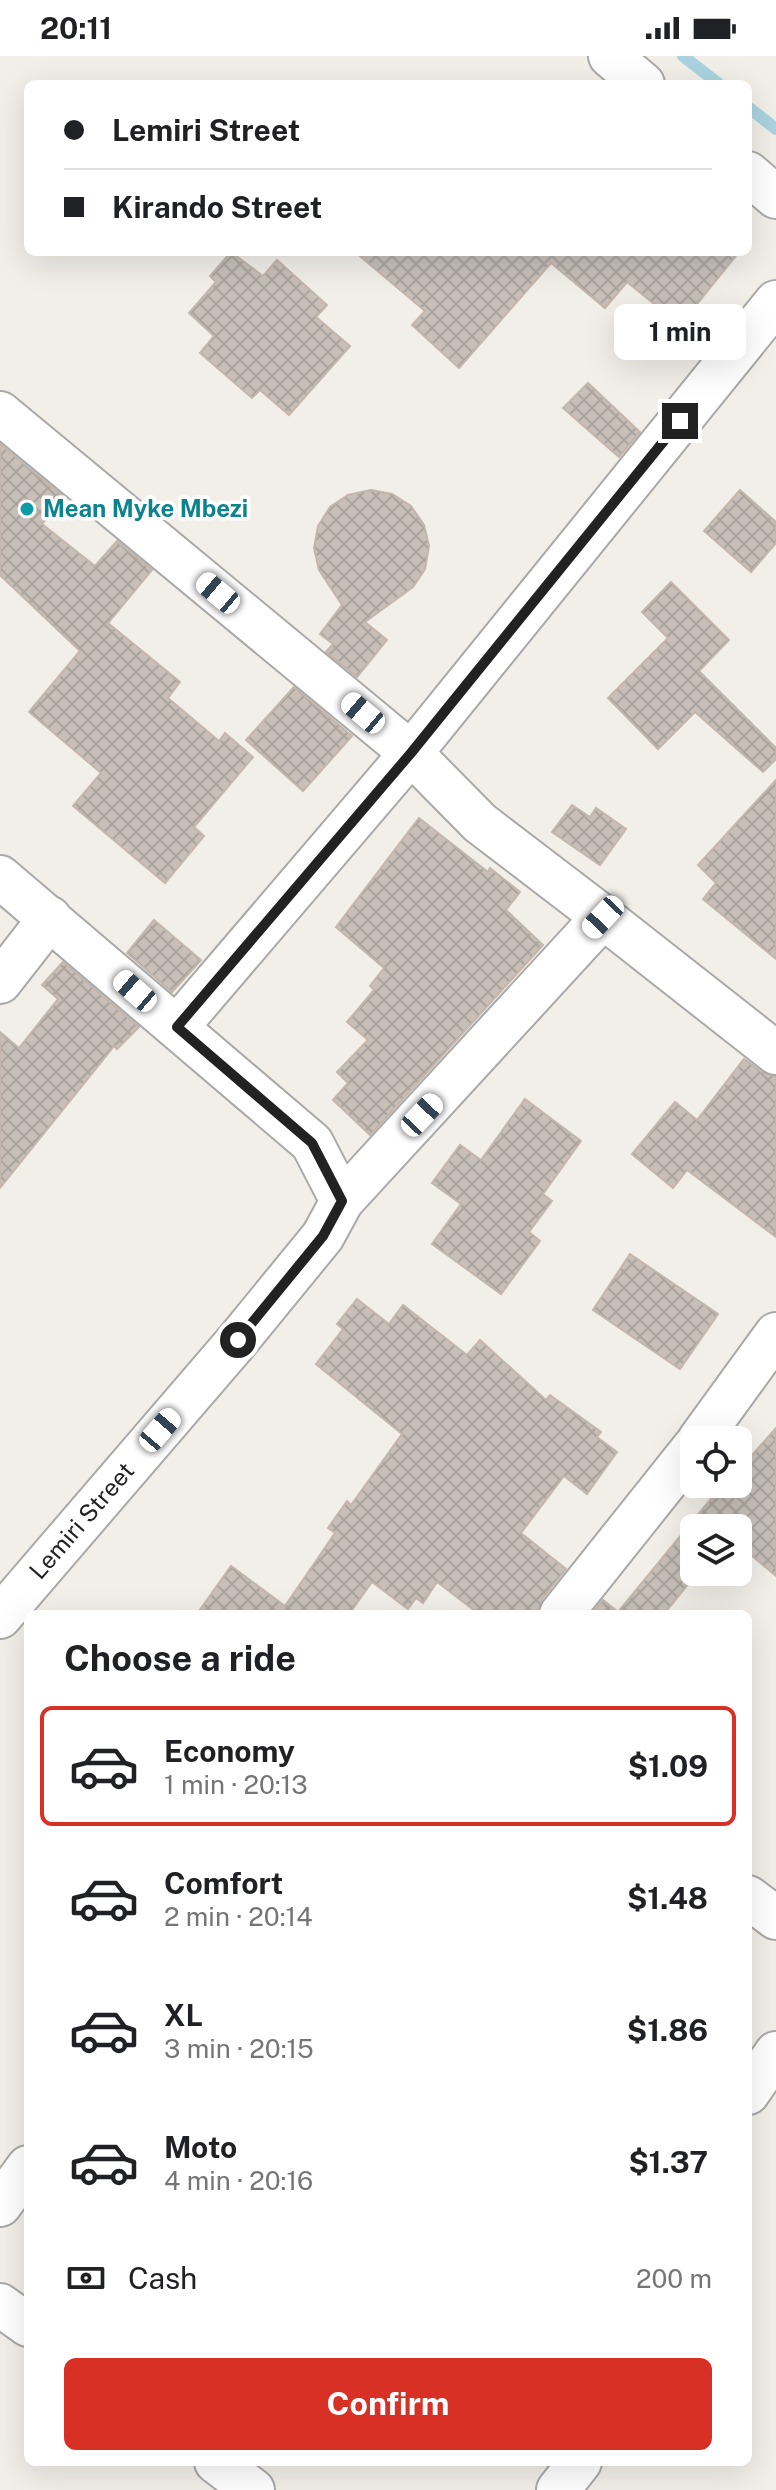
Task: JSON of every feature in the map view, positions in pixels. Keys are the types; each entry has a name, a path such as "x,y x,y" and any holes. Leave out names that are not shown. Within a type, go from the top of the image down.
{"street":[{"path":"610,56 638,80"},
{"path":"752,176 776,197"},
{"path":"177,1027 411,753 776,302"},
{"path":"0,413 411,753 480,823 776,1053"},
{"path":"0,877 312,1143 342,1201"},
{"name":"Lemiri Street","path":"0,1617 238,1340 323,1236 342,1201 603,917"},
{"path":"0,982 50,918"},
{"path":"709,1426 776,1334"},
{"path":"564,1610 680,1465"},
{"path":"752,1900 776,1918"},
{"path":"752,2087 776,2053"},
{"path":"0,2205 24,2172"},
{"path":"0,2305 24,2322"},
{"path":"221,2466 253,2490"},
{"path":"558,2490 577,2466"}],"building":[{"path":"228,256 236,256 263,276 277,260 327,305 316,317 350,346 289,415 260,390 252,398 200,353 214,336 189,313 216,282 210,276"},
{"path":"360,256 736,256 680,325 627,282 605,308 551,263 459,368 412,325 425,311"},
{"path":"588,383 640,432 619,457 563,408"},
{"path":"0,444 64,497 42,524 95,566 117,541 152,570 108,623 180,682 168,698 219,741 225,733 253,757 194,827 204,836 165,883 73,806 101,773 29,712 80,651 0,575"},
{"path":"371,490 392,494 411,506 424,525 429,546 425,569 413,587 365,622 387,640 357,677 326,652 333,644 320,634 342,605 319,570 314,548 318,526 330,507 348,495"},
{"path":"740,490 776,522 776,543 751,572 704,531"},
{"path":"671,582 729,640 699,671 776,748 776,759 763,772 695,712 658,749 608,698 668,638 642,612"},
{"path":"294,687 352,736 303,791 246,740"},
{"path":"776,780 776,959 703,899 716,883 698,865"},
{"path":"572,805 590,817 596,808 626,829 600,865 552,832"},
{"path":"419,818 488,872 490,868 520,892 506,910 543,945 370,1135 333,1100 348,1083 337,1072 368,1040 347,1022 374,990 370,986 384,968 336,927"},
{"path":"154,920 201,960 172,992 127,953"},
{"path":"63,962 139,1027 117,1049 114,1046 0,1188 0,1032 19,1048 58,999 42,985"},
{"path":"744,1059 762,1072 776,1076 776,1237 687,1170 673,1188 632,1154 675,1102 697,1120"},
{"path":"525,1099 581,1141 543,1194 552,1201 529,1232 540,1241 501,1294 432,1244 461,1204 432,1183 460,1145 481,1160"},
{"path":"630,1254 718,1314 680,1369 593,1310"},
{"path":"357,1299 389,1324 403,1305 467,1355 480,1340 546,1400 550,1395 601,1432 597,1437 617,1452 587,1494 564,1476 521,1533 566,1569 542,1599 539,1610 474,1610 437,1582 423,1603 416,1598 408,1609 372,1582 352,1610 200,1610 231,1566 285,1606 335,1533 328,1528 347,1501 351,1505 402,1434 316,1364 343,1329 337,1324"},
{"path":"776,1428 776,1576 752,1556 752,1514 698,1514 712,1498 752,1498 752,1455"},
{"path":"680,1536 680,1586 687,1586 667,1610 620,1610"},
{"path":"603,1600 616,1610 595,1610"}],"waterway":[{"path":"683,56 714,80"},
{"path":"752,110 776,129"}],"place":[{"name":"Mean Myke Mbezi","path":"27,509"}],"route":[{"path":"238,1340 323,1236 342,1201 312,1143 177,1027 411,753 680,421"}]}
